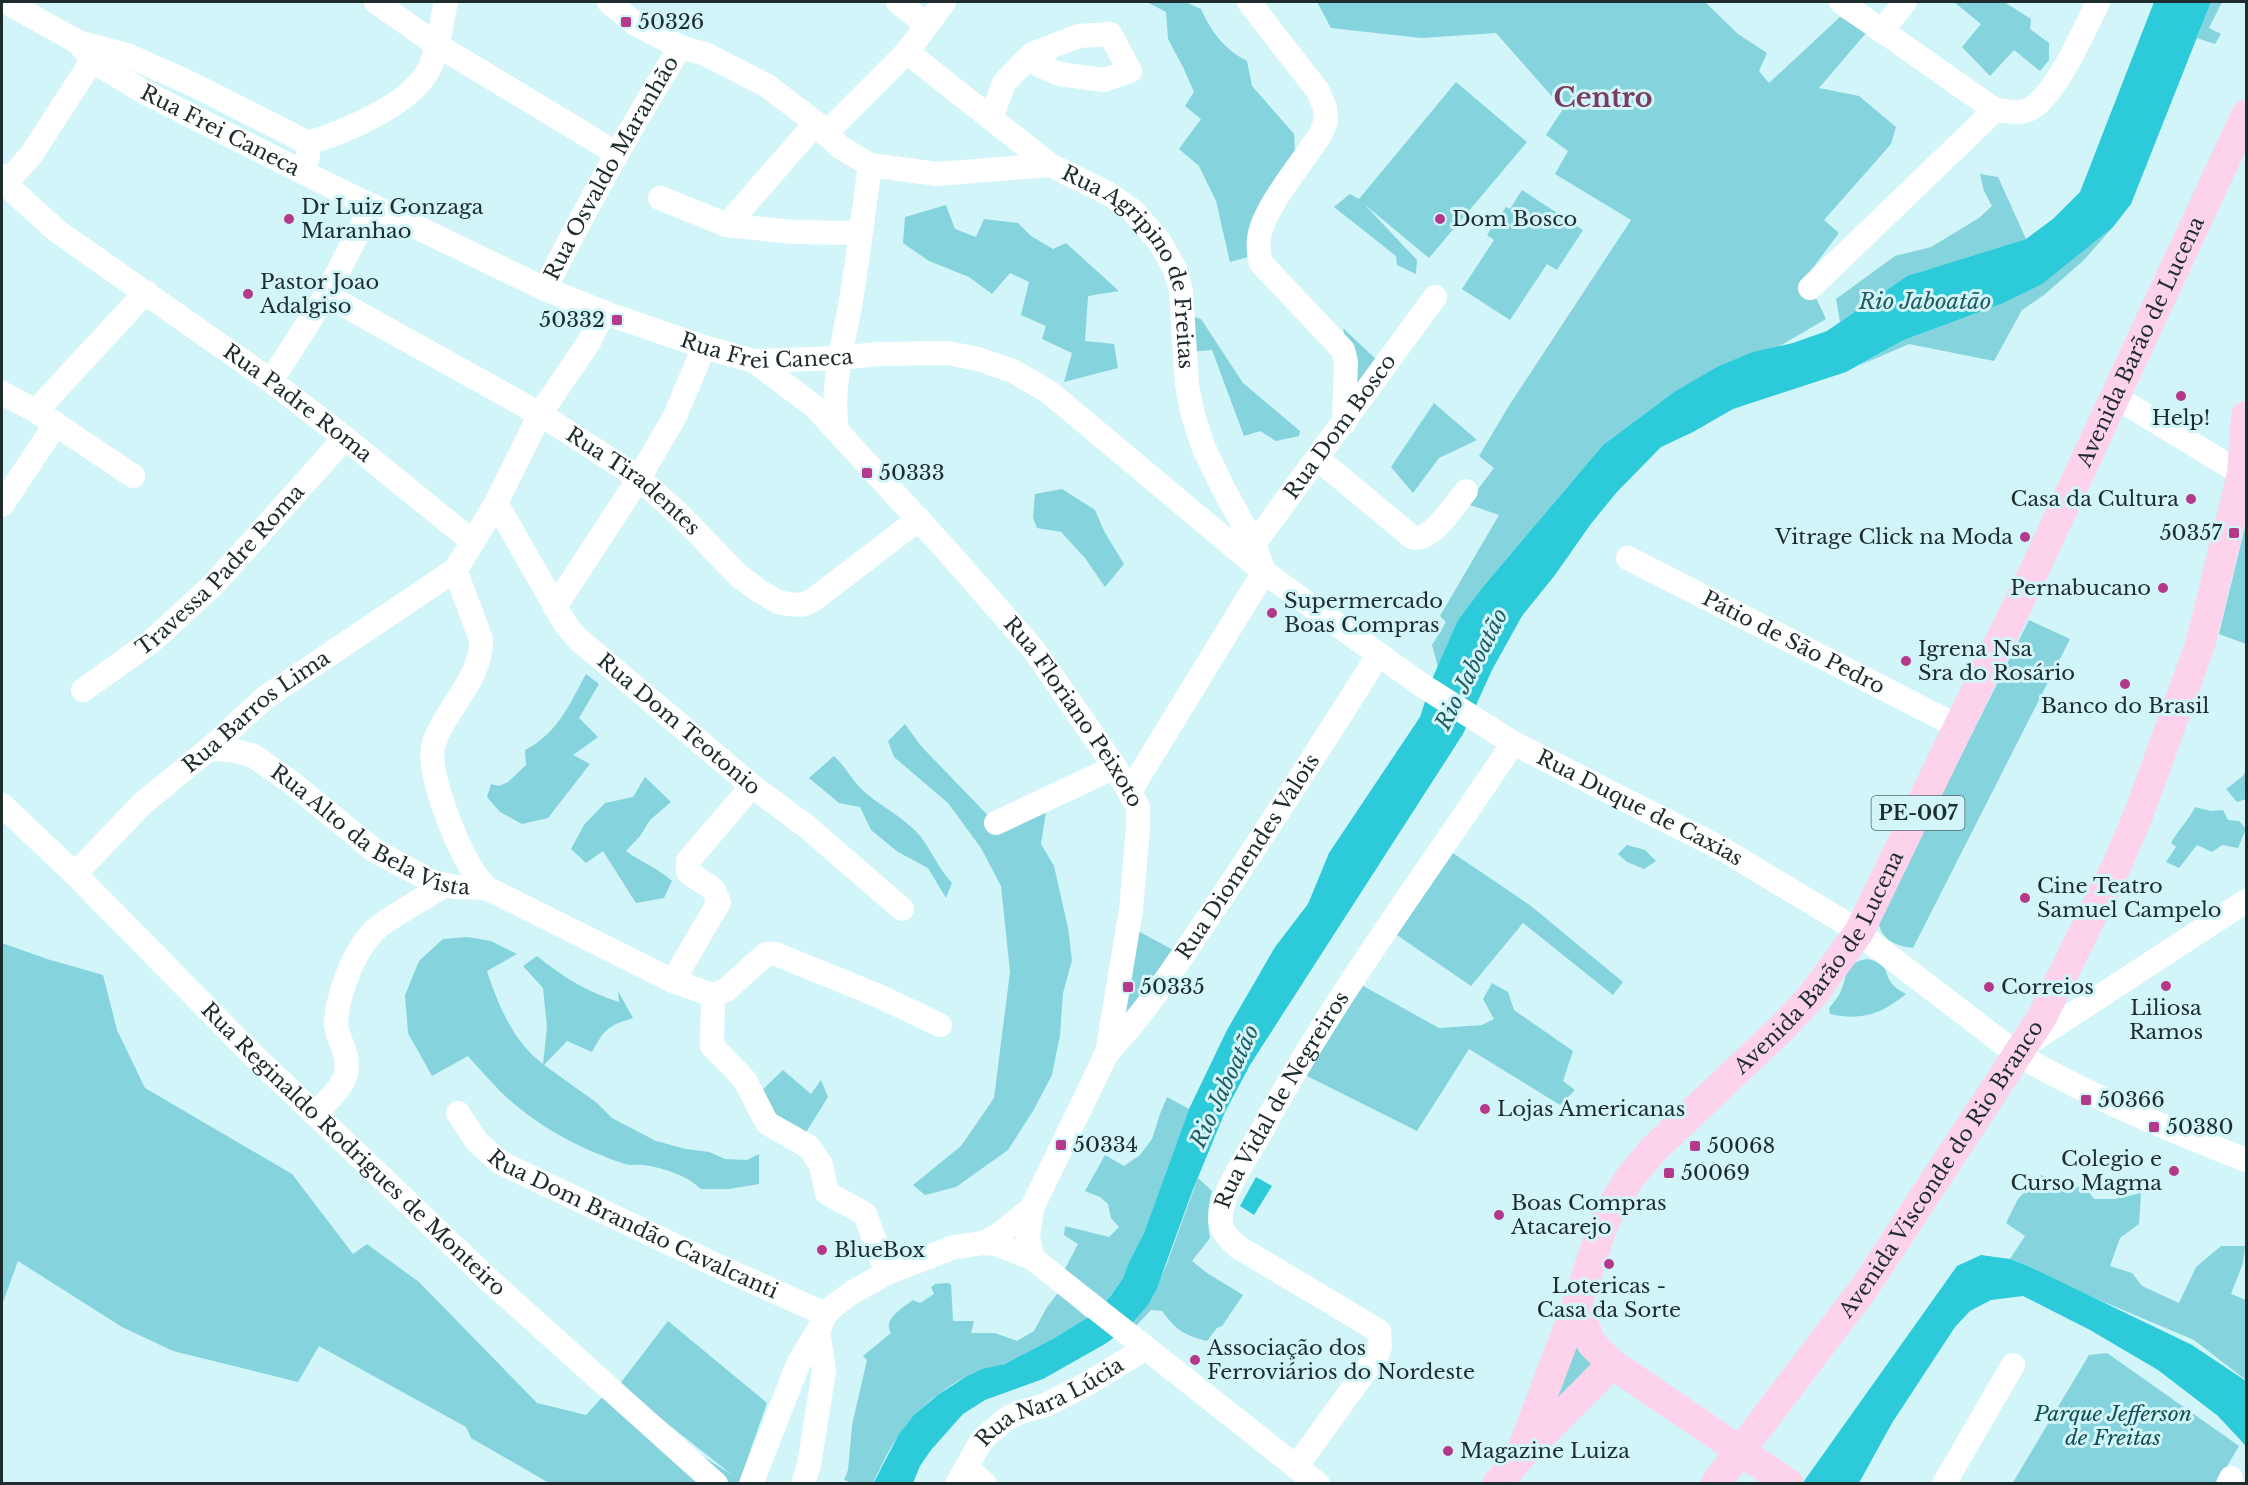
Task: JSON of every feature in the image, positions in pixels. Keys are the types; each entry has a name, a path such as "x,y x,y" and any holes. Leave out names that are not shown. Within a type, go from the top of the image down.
{"main road":[{"name":"Avenida Barão de Lucena","path":"1519,1458 1612,1205 1631,1176 1653,1150 1781,1029 1812,996 1859,932 1959,727 2247,115"},
{"name":"Avenida Visconde do Rio Branco","path":"1715,1484 1865,1287 2042,1017 2116,867 2138,816 2200,645 2245,468 2247,416"},
{"path":"1576,1307 1592,1344 1612,1365 1742,1450 1789,1484"},
{"name":"Avenida Barão de Lucena","path":"1497,1484 1519,1458 1612,1365"}],"street":[{"name":"Rua Frei Caneca","path":"6,2 144,92 308,175 544,289 604,312 704,347 754,361 840,358 877,354 948,354 978,359 1013,371 1049,392 1255,558 1420,684"},
{"path":"376,2 437,45 616,153"},
{"path":"308,175 308,143 354,127 382,112 424,78 432,63 446,2"},
{"name":"Rua Agripino de Freitas","path":"609,2 634,23 766,84 840,147 870,165 937,174 1050,165 1109,194 1132,210 1159,241 1175,269 1181,291 1187,386 1193,415 1203,446 1255,558"},
{"path":"898,2 927,25"},
{"path":"728,225 820,128 907,52 944,2"},
{"path":"1249,2 1317,91 1325,108 1326,121 1320,135 1265,220 1259,237 1258,250 1261,262 1343,350 1346,362 1344,423"},
{"path":"1841,2 1995,110 2019,113 2031,109 2049,92 2098,2"},
{"path":"1881,31 1905,2"},
{"name":"Rua Osvaldo Maranhão","path":"544,289 616,153 680,46"},
{"name":"Rua Frei Caneca","path":"85,52 127,55 196,86 308,143"},
{"path":"6,188 31,155 85,52"},
{"path":"907,52 1050,165"},
{"path":"990,118 1004,82 1032,54"},
{"path":"1810,288 1995,110"},
{"path":"837,430 834,410 840,358 852,293 870,165"},
{"name":"Rua Padre Roma","path":"6,188 65,236 271,381 472,542"},
{"path":"660,198 728,225 792,232 860,233"},
{"path":"271,381 326,295 372,206"},
{"path":"36,411 146,292"},
{"name":"Rua Tiradentes","path":"326,295 540,414 639,478 682,517 739,576 778,602 802,605 813,600 919,519"},
{"name":"Rua Dom Bosco","path":"1130,791 1255,558 1318,459 1435,297"},
{"path":"486,888 471,868 458,843 442,802 432,751 438,734 470,680 482,647 455,570 496,503 540,414 589,342 604,312"},
{"path":"555,606 639,478 675,416 704,347"},
{"name":"Rua Floriano Peixoto","path":"754,361 815,407 919,519 1034,650 1115,767 1138,807 1131,910 1107,1053 1032,1208 1028,1221 1032,1258"},
{"path":"2,393 36,411 133,476"},
{"path":"2114,396 2245,468"},
{"path":"2,505 56,424"},
{"name":"Travessa Padre Roma","path":"83,690 152,641 214,584 345,438"},
{"path":"1318,459 1412,537 1419,539 1430,535 1466,491"},
{"name":"Rua Dom Teotonio","path":"496,503 566,624 592,653 752,786 806,826 902,909"},
{"name":"Pátio de São Pedro","path":"1628,558 1959,727"},
{"name":"Rua Barros Lima","path":"75,873 142,804 274,691 455,570"},
{"name":"Rua Diomendes Valois","path":"1107,1053 1134,1024 1179,961 1284,804 1379,654"},
{"name":"Rua Duque de Caxias","path":"1420,684 1513,743 1725,850 1859,932"},
{"name":"Rua Vidal de Negreiros","path":"1296,1467 1377,1355 1380,1347 1379,1331 1251,1257 1238,1247 1220,1225 1223,1204 1283,1091 1343,993 1513,743"},
{"name":"Rua Alto da Bela Vista","path":"209,749 232,750 254,756 292,783 375,851 403,867 443,886 486,888 673,981 705,991"},
{"path":"996,823 1115,767"},
{"path":"673,981 719,902 712,889 688,872 688,861 752,786"},
{"name":"Rua Reginaldo Rodrigues de Monteiro","path":"2,805 75,873 244,1046 489,1280 716,1484"},
{"path":"315,1114 347,1077 348,1068 336,1032 336,1020 345,982 355,958 380,926 443,886"},
{"path":"2020,1050 2247,901"},
{"path":"1859,932 2020,1050 2096,1097 2163,1128 2247,1160"},
{"path":"887,1273 865,1214 827,1193 821,1165 809,1147 767,1122 746,1080 712,1046 705,991 726,990 766,954 776,954 881,997 940,1025"},
{"name":"Rua Dom Brandão Cavalcanti","path":"458,1113 477,1142 501,1163 720,1267 822,1322"},
{"path":"983,1243 997,1236 1032,1208"},
{"path":"752,1484 788,1386 822,1322 851,1293 887,1273 946,1249 983,1243 996,1244 1032,1258 1318,1484"},
{"path":"803,1484 809,1465 824,1371 822,1322"},
{"name":"Rua Nara Lúcia","path":"962,1476 987,1435 1008,1418 1046,1405 1077,1389 1139,1343"},
{"path":"1944,1484 2013,1365"},
{"path":"962,1476 985,1484"}],"green space":[{"path":"1147,2 1185,2 1201,9 1219,40 1247,61 1252,86 1294,134 1295,153 1252,256 1230,262 1216,201 1199,166 1179,149 1201,119 1185,106 1194,92 1168,39 1166,12"},
{"path":"1317,2 1705,2 1738,34 1767,53 1759,71 1769,83 1840,17 1866,33 1819,88 1859,96 1896,127 1891,144 1824,220 1839,233 1806,277 1826,319 1778,347 1737,359 1674,392 1603,445 1482,588 1458,620 1438,667 1432,645 1446,622 1440,616 1499,515 1467,504 1494,468 1479,456 1510,404 1631,220 1555,174 1568,151 1546,135 1563,109 1496,33 1421,38 1331,28"},
{"path":"1954,2 2004,2 2031,19 2030,29 2049,43 2049,60 2040,71 2014,50 1990,76 1962,47 1981,24"},
{"path":"2211,2 2222,2 2209,28 2221,34 2215,44 2197,38"},
{"path":"1456,82 1527,142 1429,258 1364,204 1417,260 1416,274 1397,265 1396,256 1334,207 1350,194 1359,199"},
{"path":"1980,174 1998,177 2026,239 1907,276 1840,322 1836,299 1895,256 1931,247 1979,218 1992,206 1984,191"},
{"path":"1522,190 1583,230 1557,270 1547,264 1510,320 1462,289 1494,240 1487,235 1506,207 1510,209"},
{"path":"946,205 955,229 976,237 984,219 1018,223 1031,236 1053,249 1066,243 1119,291 1088,296 1085,341 1114,344 1118,368 1064,382 1072,353 1042,339 1046,326 1021,315 1029,282 1010,273 992,294 969,277 929,261 903,243 905,217"},
{"path":"2113,227 2084,260 2044,295 2022,310 1994,361 1909,344 1858,366 1904,340 2001,304"},
{"path":"1188,315 1201,319 1243,383 1300,431 1299,436 1276,441 1260,431 1244,436 1212,350 1189,352"},
{"path":"1343,328 1381,364 1357,398"},
{"path":"1434,403 1477,440 1439,458 1413,493 1391,467"},
{"path":"1062,489 1095,510 1104,531 1124,564 1105,587 1085,558 1061,532 1037,528 1033,518 1035,494"},
{"path":"2246,523 2246,644 2219,634"},
{"path":"2029,620 2070,639 1913,948 1895,944 1882,933 1878,921"},
{"path":"586,674 599,684 579,718 598,737 573,755 590,764 548,818 522,824 500,812 487,797 491,784 499,786 508,782 526,765 525,750 554,727"},
{"path":"905,724 921,746 1001,829 1046,812 1041,844 1054,866 1068,928 1072,960 1063,993 1060,1035 1052,1075 1033,1111 1008,1150 956,1187 925,1195 913,1185 961,1146 994,1098 1010,972 1001,886 981,848 948,803 894,757 888,741"},
{"path":"834,756 862,790 908,824 921,837 952,883 946,898 928,868 898,852 871,830 860,807 839,803 809,778"},
{"path":"2246,770 2246,799 2237,802 2226,789 2243,776"},
{"path":"645,777 671,802 650,820 640,836 626,851 672,881 664,898 636,903 603,851 586,863 571,849 584,825 605,803 633,797"},
{"path":"2195,807 2211,811 2223,810 2228,820 2239,821 2246,829 2238,848 2222,845 2212,852 2197,845 2179,868 2166,862 2176,847 2171,843"},
{"path":"1627,845 1645,850 1656,861 1644,869 1627,862 1618,854"},
{"path":"1447,849 1531,906 1623,982 1613,995 1523,923 1471,986 1391,931"},
{"path":"1136,930 1177,952 1131,1023 1119,1020"},
{"path":"467,937 491,941 517,954 487,971 496,997 515,1034 543,1064 547,1027 543,988 523,966 537,956 576,983 597,994 619,1002 618,991 633,1018 608,1029 592,1052 567,1041 544,1065 597,1103 612,1118 656,1141 709,1152 725,1159 747,1160 759,1154 759,1184 729,1189 701,1189 682,1176 667,1170 643,1165 627,1165 591,1151 527,1114 499,1090 468,1056 432,1076 408,1033 405,995 419,961 443,939"},
{"path":"2,943 103,975 117,1030 145,1088 292,1174 353,1254 367,1244 419,1282 537,1403 586,1415 606,1393 732,1475 619,1385 668,1321 767,1403 740,1480 757,1483 549,1483 471,1438 466,1427 319,1346 298,1382 173,1351 122,1327 18,1261 2,1305"},
{"path":"1867,959 1880,964 1890,982 1906,994 1888,1007 1871,1014 1852,1017 1830,1014 1829,1008 1840,994 1848,970 1854,963"},
{"path":"1356,982 1439,1028 1482,1025 1494,1019 1483,999 1492,983 1508,992 1514,1010 1573,1051 1563,1081 1575,1090 1560,1105 1469,1049 1417,1131 1299,1072"},
{"path":"783,1070 811,1094 821,1080 828,1097 803,1137 772,1118 757,1095"},
{"path":"1167,1097 1189,1109 1144,1233 1123,1278 1103,1305 1064,1271 1078,1244 1064,1235 1065,1226 1109,1237 1119,1227 1111,1218 1108,1204 1100,1197 1085,1191 1105,1155 1124,1166 1140,1155 1152,1139"},
{"path":"2041,1175 2064,1190 2084,1186 2094,1199 2115,1199 2141,1193 2139,1224 2120,1238 2110,1266 2132,1273 2142,1286 2179,1303 2196,1267 2221,1246 2245,1246 2243,1263 2231,1294 2246,1300 2246,1380 2194,1340 2078,1291 2010,1259 2025,1236 2006,1223 2018,1199"},
{"path":"1198,1178 1212,1191 1208,1214 1210,1238 1192,1261 1243,1295 1222,1326 1217,1328 1207,1341 1181,1331 1162,1311 1151,1310 1134,1328 1130,1326 1148,1305 1166,1266"},
{"path":"935,1284 951,1284 953,1321 974,1321 971,1333 995,1333 1017,1341 1034,1331 1047,1307 1058,1293 1087,1318 1017,1358 981,1370 944,1390 907,1424 890,1448 873,1483 853,1483 844,1480 848,1470 852,1425 867,1360 863,1356 891,1333 889,1323 899,1310 913,1300 920,1303 934,1294 931,1287"},
{"path":"1573,1335 1595,1363 1533,1432"},
{"name":"Parque Jefferson de Freitas","path":"2107,1353 2239,1446 2217,1483 2012,1484 2089,1355"}],"water":[{"name":"Rio Jaboatão","path":"2154,2 2211,2 2131,204 2113,227 2042,284 2001,304 1904,340 1846,372 1733,409 1661,447 1616,493 1522,616 1492,670 1463,734 1250,1065 1225,1112 1192,1192 1157,1288 1148,1305 1130,1326 1105,1344 1043,1379 985,1400 963,1414 931,1450 920,1466 913,1483 873,1484 899,1434 914,1415 939,1394 982,1369 1005,1364 1087,1318 1103,1305 1123,1278 1144,1233 1189,1109 1227,1030 1275,947 1308,904 1329,853 1420,717 1433,677 1458,620 1482,588 1603,445 1674,392 1719,366 1753,352 1793,343 1827,331 1907,276 2026,239 2053,219 2080,192"},
{"path":"1256,1177 1272,1186 1254,1215 1240,1206"},
{"path":"1981,1255 2010,1259 2028,1266 2192,1345 2246,1381 2246,1446 2218,1416 2158,1370 2090,1330 2023,1296 1991,1300 1970,1311 1955,1327 1892,1423 1859,1483 1802,1484 1957,1266"}],"place":[{"name":"50326","path":"626,22"},
{"name":"Dr Luiz Gonzaga Maranhao","path":"289,219"},
{"name":"Dom Bosco","path":"1440,219"},
{"name":"Pastor Joao Adalgiso","path":"248,294"},
{"name":"50332","path":"617,320"},
{"name":"Help!","path":"2181,396"},
{"name":"50333","path":"867,473"},
{"name":"Casa da Cultura","path":"2191,499"},
{"name":"50357","path":"2234,533"},
{"name":"Vitrage Click na Moda","path":"2025,537"},
{"name":"Pernabucano","path":"2163,588"},
{"name":"Supermercado Boas Compras","path":"1272,613"},
{"name":"Igrena Nsa Sra do Rosário","path":"1906,661"},
{"name":"Banco do Brasil","path":"2125,684"},
{"name":"Cine Teatro Samuel Campelo","path":"2025,898"},
{"name":"Liliosa Ramos","path":"2166,986"},
{"name":"50335","path":"1128,987"},
{"name":"Correios","path":"1989,987"},
{"name":"50366","path":"2086,1100"},
{"name":"Lojas Americanas","path":"1485,1109"},
{"name":"50380","path":"2154,1127"},
{"name":"50334","path":"1061,1145"},
{"name":"50068","path":"1695,1146"},
{"name":"Colegio e Curso Magma","path":"2174,1171"},
{"name":"50069","path":"1669,1173"},
{"name":"Boas Compras Atacarejo","path":"1499,1215"},
{"name":"BlueBox","path":"822,1250"},
{"name":"Lotericas - Casa da Sorte","path":"1609,1264"},
{"name":"Associação dos Ferroviários do Nordeste","path":"1195,1360"},
{"name":"Magazine Luiza","path":"1448,1451"}],"district":[{"name":"Centro","path":"1603,98"}]}
